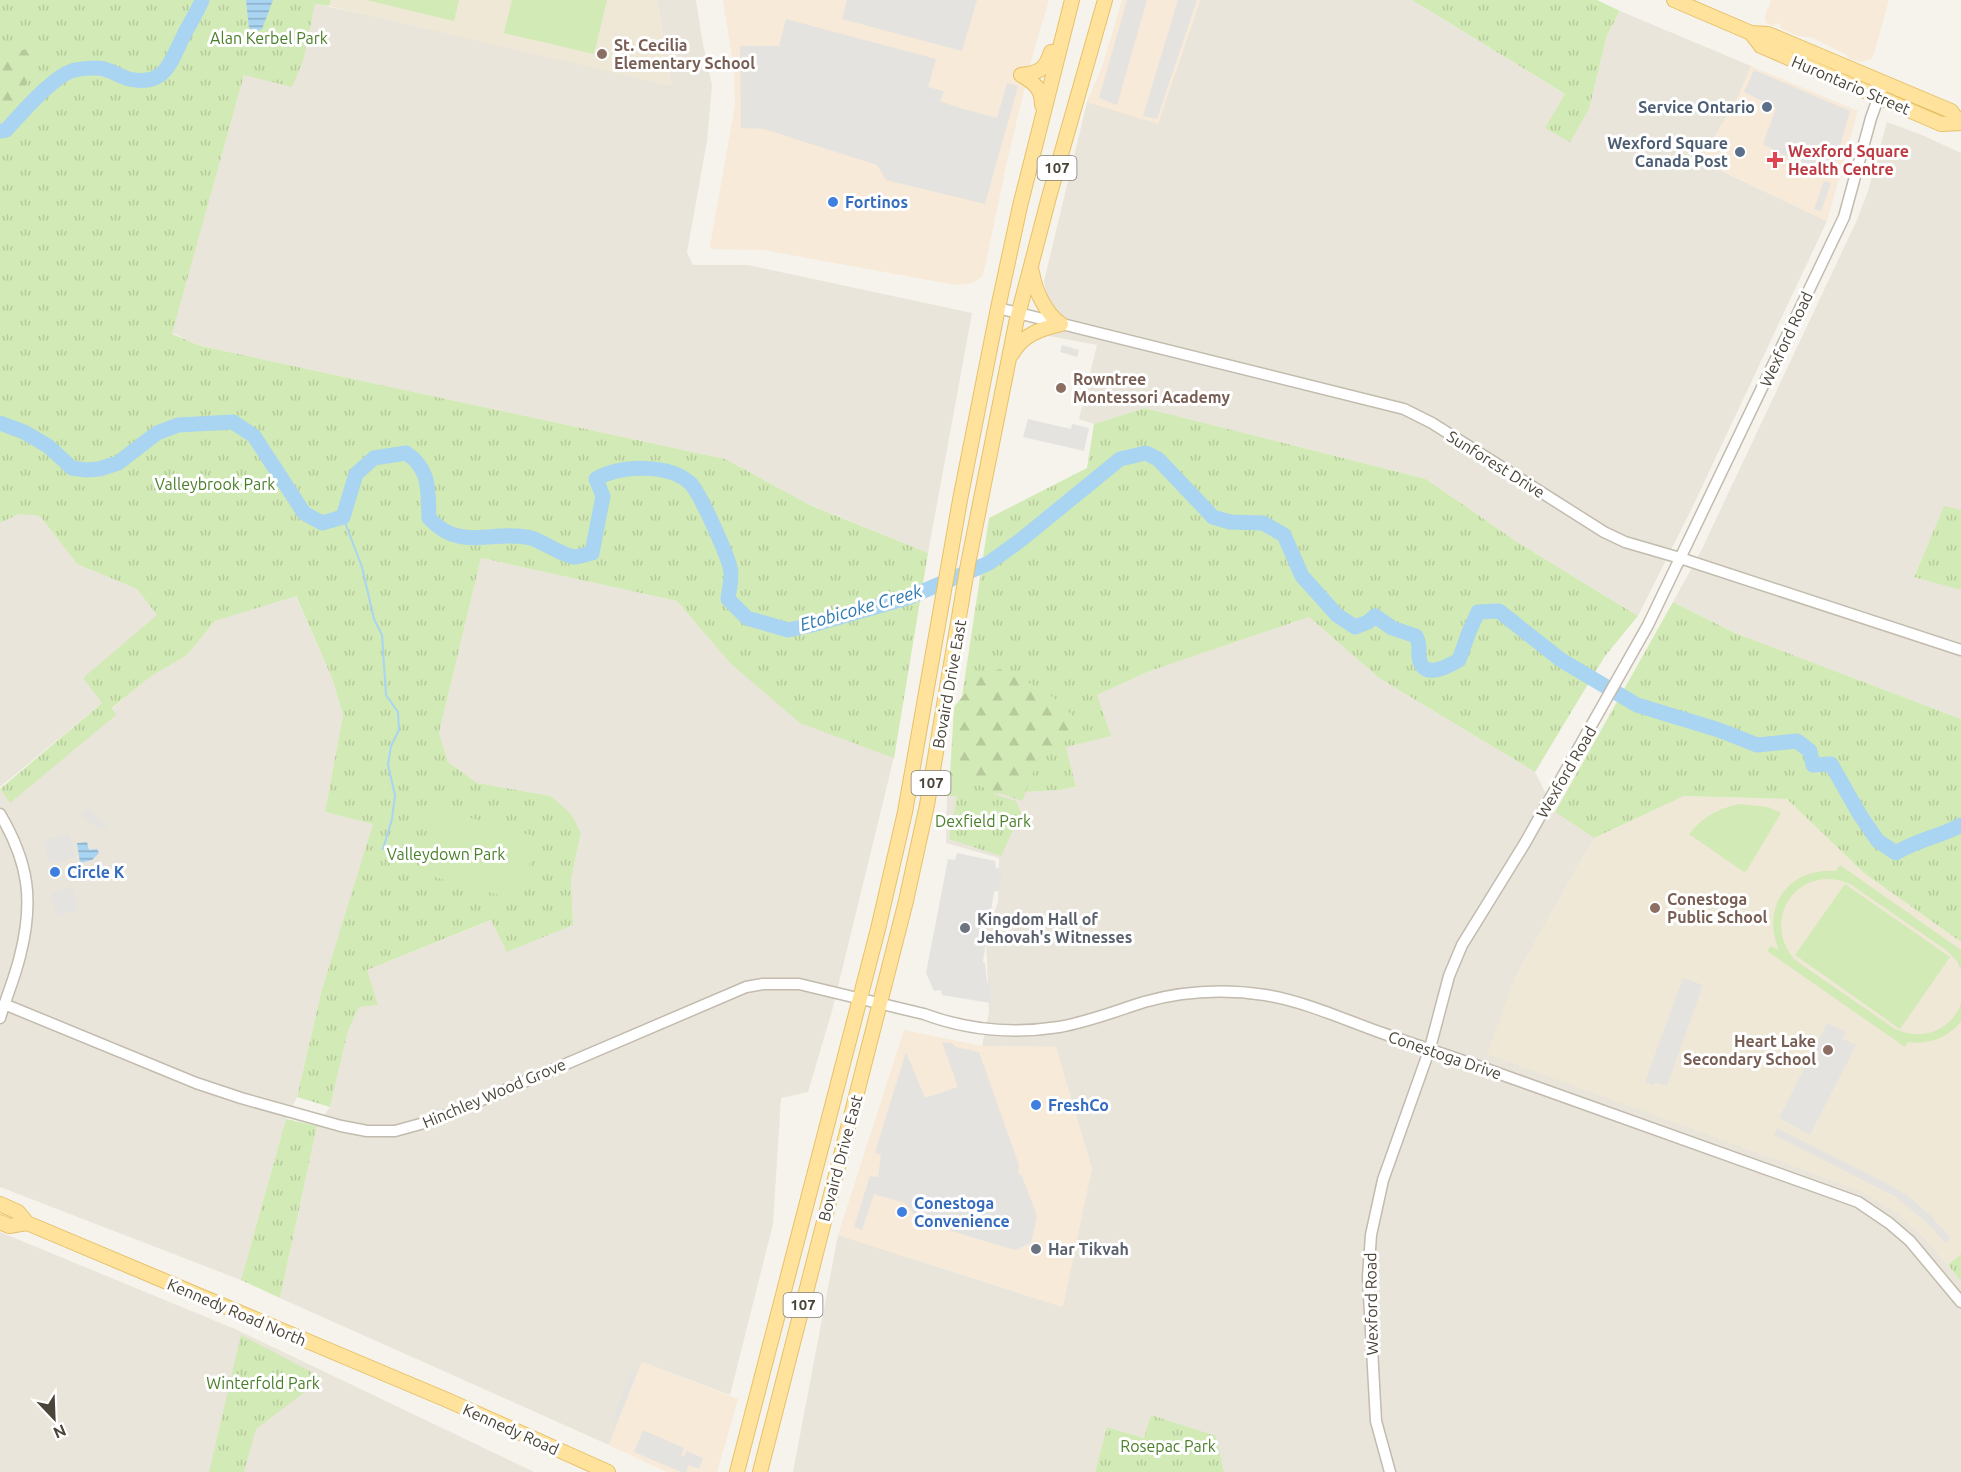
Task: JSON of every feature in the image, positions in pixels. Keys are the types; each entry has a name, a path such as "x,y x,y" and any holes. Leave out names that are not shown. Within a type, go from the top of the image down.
{"main road":[{"name":"Bovaird Drive East","path":"736,1472 860,999 905,812 944,602 947,572 998,308 1039,126 1072,0"},
{"name":"Bovaird Drive East","path":"760,1472 880,1004 927,805 968,564 1019,313 1049,197 1105,0"},
{"name":"Hurontario Street","path":"1674,0 1751,33 1768,34 1884,82 1951,111 1960,122"},
{"name":"Hurontario Street","path":"1751,33 1761,46 1941,124 1960,122"},
{"path":"1039,126 1042,95 1032,81 1021,75 1036,74 1044,68 1048,63 1053,45 1062,38"},
{"path":"1008,361 1014,350 1029,335 1043,328 1061,324 1037,292 1032,268"},
{"name":"Kennedy Road North","path":"0,1204 18,1212 27,1223 447,1400"},
{"name":"Kennedy Road North","path":"0,1222 9,1226 27,1223"},
{"name":"Kennedy Road","path":"447,1400 608,1472"},
{"path":"732,1472 741,1455"}],"street":[{"name":"Wexford Road","path":"1390,1472 1376,1421 1368,1277 1371,1234 1383,1180 1430,1048 1449,976 1462,945 1525,843 1635,650 1680,558 1844,217 1884,82"},
{"name":"Sunforest Drive","path":"998,308 1404,409 1499,465 1604,532 1625,542 1961,650"},
{"path":"0,813 20,854 28,898 27,926 20,957 0,1018"},
{"name":"Hinchley Wood Grove","path":"4,1004 224,1093 341,1126 382,1131 409,1128 435,1120 746,987 763,984 799,984 880,1004"},
{"name":"Conestoga Drive","path":"880,1004 977,1028 1030,1031 1060,1027 1146,1002 1205,991 1268,995 1430,1048 1858,1202 1889,1223 1910,1241 1961,1302"}],"shaded area":[{"name":"St. Cecilia Elementary School","path":"331,0 657,0 671,86 329,6"},
{"path":"657,0 696,0 712,85 707,141 687,252 693,265 748,265 972,313 928,553 806,503 725,459 201,346 172,333 244,75 304,58 315,4 404,22 671,85"},
{"path":"723,0 1049,0 1034,50 1008,157 983,276 973,283 956,285 763,250 713,249 710,246 735,105 734,70"},
{"path":"847,0 977,0 962,51 842,19"},
{"path":"1122,0 1200,0 1158,124 1087,102 1102,67"},
{"path":"1127,0 1147,0 1117,105 1099,98"},
{"path":"1178,0 1197,0 1157,119 1143,116"},
{"path":"1200,0 1412,0 1589,109 1607,35 1620,11 1751,66 1738,97 1702,158 1703,162 1827,221 1692,508 1638,616 1517,542 1426,479 1145,408 1094,424 1079,419 1097,345 1044,335 1046,292 1044,281 1087,102 1158,123"},
{"path":"1771,0 1889,0 1873,57 1861,62 1850,59 1845,54 1810,37 1797,36 1780,28 1781,25 1776,23 1774,26 1766,23 1765,16"},
{"path":"786,19 936,59 928,87 944,91 940,101 960,108 997,118 1007,83 1018,86 985,204 886,180 877,165 764,129 741,128 740,46 779,46"},
{"path":"1751,66 1858,111 1827,221 1704,162 1702,158 1738,97"},
{"path":"1754,70 1850,111 1835,164 1825,161 1821,175 1763,144 1776,108 1744,92"},
{"path":"1887,122 1961,153 1961,510 1944,507 1914,576 1961,590 1961,719 1735,633 1673,602 1701,551 1857,220 1868,191"},
{"path":"1824,181 1831,183 1821,211 1814,209"},
{"path":"1062,345 1079,350 1077,357 1060,352"},
{"path":"1028,419 1071,429 1072,424 1089,428 1084,451 1023,437"},
{"path":"19,514 40,516 77,564 137,589 158,615 126,642 102,703 0,787 0,523"},
{"path":"481,558 677,601 730,663 895,753 832,1011 808,1092 781,1098 773,1224 730,1395 642,1362 609,1445 280,1298 317,1126 330,1107 348,1031 359,1007 367,970 492,920 573,925 571,879 581,833 551,796 477,783 448,762 439,733"},
{"path":"295,595 332,678 343,715 325,812 374,824 322,989 297,1097 286,1119 241,1280 0,1187 0,789 10,802 115,715 112,709 151,675 186,656 215,621"},
{"path":"1309,617 1379,678 1535,772 1555,812 1594,838 1515,978 1786,1163 1862,1191 1898,1213 1927,1240 1961,1281 1961,1472 1224,1472 1215,1436 1151,1415 1144,1438 1107,1427 1095,1472 793,1472 838,1235 1063,1307 1056,1047 982,1046 989,1012 986,938 998,902 999,858 946,843 947,796 1059,790 1076,787 1066,747 1097,695 1150,671"},
{"path":"1684,796 1787,799 1864,873 1961,942 1961,1254 1948,1265 1927,1240 1898,1213 1862,1191 1487,1054 1515,978 1594,838"},
{"path":"88,808 100,821 107,822 106,830 93,826 87,821 81,813"},
{"path":"69,834 75,857 49,863 44,840"},
{"path":"957,853 995,861 996,868 1002,869 1000,890 994,892 983,962 987,982 991,989 990,1003 942,995 941,990 934,991 926,973 948,859 955,860"},
{"path":"66,888 67,890 74,888 77,911 56,916 51,894"},
{"path":"1683,978 1703,985 1667,1086 1655,1082 1653,1085 1645,1082"},
{"path":"1827,1023 1846,1032 1843,1039 1856,1045 1810,1135 1779,1118"},
{"path":"904,1030 982,1046 1056,1047 1092,1168 1063,1307 838,1235"},
{"path":"942,1042 979,1052 1019,1165 1018,1172 1022,1176 1037,1216 1031,1243 1015,1250 951,1231 944,1221 914,1214 905,1203 874,1194 862,1230 854,1227 870,1176 878,1177 881,1155 875,1152 906,1052 925,1098 958,1087"},
{"path":"1777,1128 1909,1197 1929,1214 1951,1238 1945,1243 1928,1224 1896,1197 1774,1135"},
{"path":"0,1232 235,1329 534,1472 0,1472"},
{"path":"642,1362 738,1399 717,1472 667,1472 609,1445"},
{"path":"632,1371 636,1373 616,1423 612,1421"},
{"path":"643,1430 684,1448 681,1456 684,1457 687,1451 703,1458 699,1469 689,1465 686,1472 681,1472 634,1452"}],"green space":[{"name":"Valleybrook Park","path":"0,0 331,0 329,6 315,4 304,58 292,87 244,75 172,334 201,346 725,459 810,505 928,553 894,758 800,723 730,663 677,601 481,558 439,733 448,762 477,783 551,796 571,814 581,833 571,879 573,925 507,952 491,920 367,970 378,1005 359,1007 348,1031 330,1107 297,1097 322,989 373,824 325,812 343,715 332,678 296,596 215,621 186,656 151,676 112,708 116,715 10,803 0,789 102,703 83,678 157,615 137,589 77,564 40,516 19,514 0,523"},
{"path":"366,0 459,0 454,21"},
{"path":"512,0 607,0 594,54 504,33"},
{"path":"1412,0 1597,0 1620,11 1607,35 1589,109 1570,142 1545,128 1565,94"},
{"path":"38,46 35,71 7,114 0,116 0,56"},
{"name":"Dexfield Park","path":"1145,408 1426,479 1517,542 1638,616 1605,656 1535,772 1379,678 1309,617 1150,671 1097,695 1111,736 1066,747 1076,787 993,794 1016,801 1021,813 1001,856 949,839 957,796 947,796 989,518 1087,468 1094,424"},
{"path":"1944,506 1961,510 1961,590 1914,577"},
{"path":"1673,602 1735,633 1961,719 1961,942 1864,873 1787,799 1684,796 1594,838 1555,812"},
{"path":"1000,669 1037,687 1059,702 1084,734 1042,750 1022,801 950,775 954,707 979,676"},
{"path":"1739,804 1768,807 1781,813 1744,872 1689,834 1711,814"},
{"name":"Valleydown Park","path":"435,808 537,837 520,901 417,872"},
{"path":"1840,865 1961,950 1961,970 1957,961 1946,950 1850,884 1832,879 1815,881 1801,888 1790,898 1783,912 1781,928 1785,944 1795,960 1895,1029 1905,1033 1934,1032 1950,1021 1961,1004 1961,1022 1944,1036 1930,1041 1908,1042 1905,1047 1767,951 1771,946 1779,950 1774,934 1773,919 1776,905 1783,893 1792,883 1805,876 1819,871 1836,871"},
{"path":"1845,884 1950,957 1900,1029 1795,955"},
{"path":"286,1119 317,1126 280,1298 241,1280"},
{"path":"1961,1254 1961,1281 1948,1265"},
{"name":"Winterfold Park","path":"241,1335 323,1378 256,1429 244,1472 209,1472"},
{"name":"Rosepac Park","path":"1151,1415 1216,1436 1224,1472 1095,1472 1107,1427 1144,1438"}],"water":[{"path":"246,0 273,0 262,29 256,32 249,28"},
{"path":"87,842 89,850 97,849 99,853 92,860 80,863 77,843"}],"waterway":[{"name":"Etobicoke Creek","path":"0,131 6,130 48,87 75,70 104,69 141,81 158,76 170,64 202,0"},
{"name":"Etobicoke Creek","path":"0,423 24,432 48,446 72,468 86,470 99,469 118,463 157,433 178,425 233,422 254,436 304,513 322,523 343,517 356,474 374,458 406,453 414,459 424,474 428,490 429,518 441,529 453,535 465,537 531,538 574,557 592,553 603,496 596,479 606,474 631,469 645,468 671,472 691,484 713,524 731,571 728,599 747,618 788,630 907,598 989,563 1120,459 1146,453 1158,459 1213,517 1230,522 1263,523 1284,535 1302,576 1337,615 1355,627 1368,622 1375,616 1392,628 1416,636 1419,656 1424,668 1435,670 1459,660 1478,612 1499,611 1561,660 1637,705 1719,730 1757,745 1797,741 1810,751 1813,765 1831,764 1860,815 1878,841 1896,853 1912,844 1961,825"},
{"path":"343,517 362,567 374,619 382,635 386,695 398,712 399,730 391,746 388,765 395,795 392,819 383,849"}],"place":[{"name":"St. Cecilia Elementary School","path":"602,54"},
{"name":"Service Ontario","path":"1767,107"},
{"name":"Wexford Square Canada Post","path":"1740,152"},
{"name":"Wexford Square Health Centre","path":"1775,160"},
{"name":"Fortinos","path":"833,202"},
{"name":"Rowntree Montessori Academy","path":"1061,388"},
{"name":"Circle K","path":"55,872"},
{"name":"Conestoga Public School","path":"1655,908"},
{"name":"Kingdom Hall of Jehovah's Witnesses","path":"965,928"},
{"name":"Heart Lake Secondary School","path":"1828,1050"},
{"name":"FreshCo","path":"1036,1105"},
{"name":"Conestoga Convenience","path":"902,1212"},
{"name":"Har Tikvah","path":"1036,1249"}],"park label":[{"name":"Alan Kerbel Park","path":"269,38"}]}
